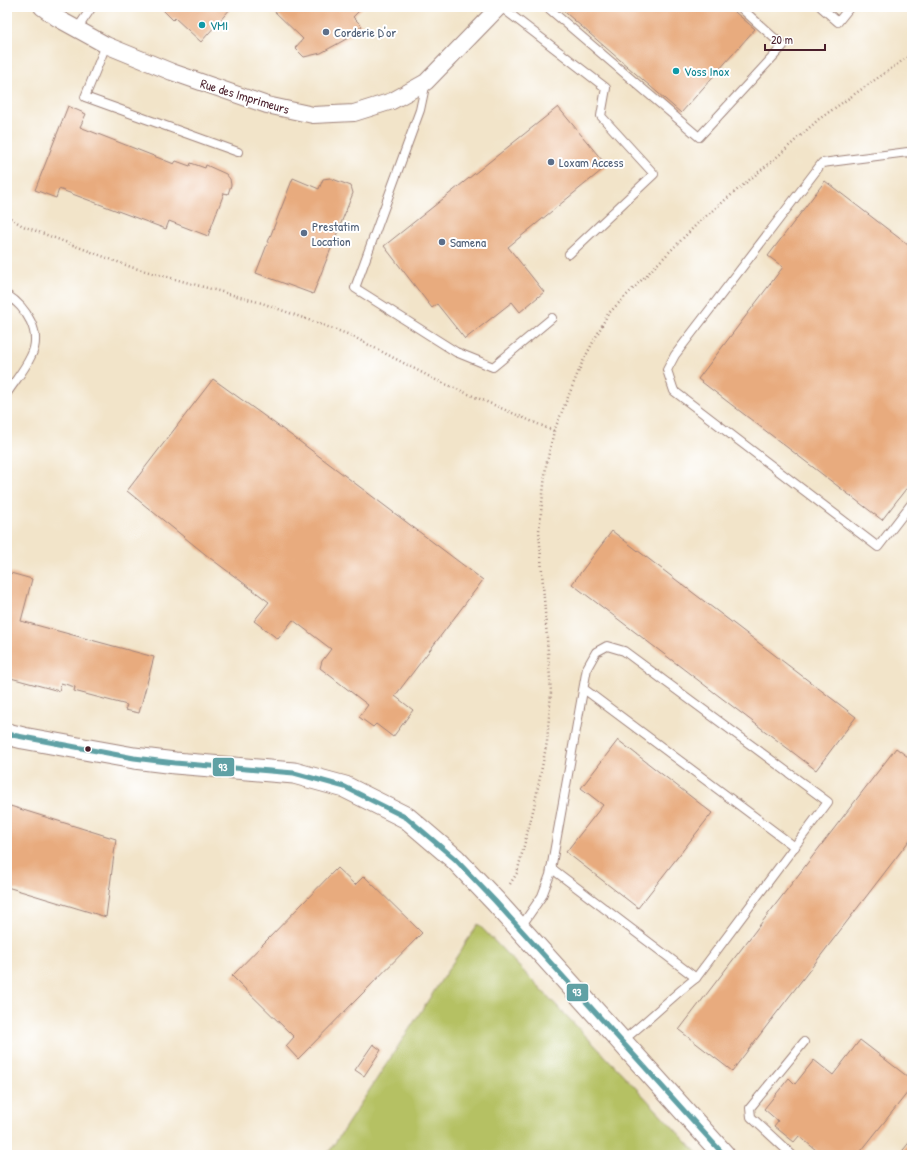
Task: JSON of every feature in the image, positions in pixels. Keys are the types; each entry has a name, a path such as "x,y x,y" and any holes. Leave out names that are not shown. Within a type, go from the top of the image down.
{"street":[{"name":"Rue des Imprimeurs","path":"42,7 57,18 106,45 172,72 267,105 314,115 354,113 392,101 426,82 500,7"},
{"path":"7,734 134,758 294,773 344,787 407,818 455,859 520,928 724,1155"}],"lane":[{"path":"77,29 92,7"},
{"path":"500,7 606,88 602,116 654,174 569,254"},
{"path":"547,7 699,137 783,46 740,7"},
{"path":"821,7 838,22 850,7"},
{"path":"106,45 85,97 238,152"},
{"path":"426,82 420,110 355,288 456,352 493,367 552,318"},
{"path":"912,155 908,152 822,163 675,355 667,370 674,391 878,547 912,503"},
{"path":"7,295 14,299 25,311 32,322 34,347 32,355 7,393"},
{"path":"520,928 542,896 550,876 587,668 596,652 607,646 624,651 828,802 696,978 675,994 622,1041"},
{"path":"584,689 795,847"},
{"path":"551,868 696,978"},
{"path":"792,1155 751,1117 750,1108 804,1042"}],"path":[{"path":"510,884 517,873 534,807 547,742 551,692 539,531 546,466 554,431 582,363 608,314 700,221 778,156 819,119 912,54"},
{"path":"7,216 23,226 131,267 262,303 350,335 436,380 554,431"}],"green space":[{"path":"478,924 635,1087 699,1155 327,1155"}],"building":[{"name":"VMI","path":"163,7 232,7 201,42 175,18 173,20 163,10 165,9"},
{"name":"Corderie D'or","path":"274,7 363,7 353,17 362,26 348,38 321,53 304,57 295,48 303,39 272,9"},
{"name":"Voss Inox","path":"559,7 729,7 755,29 681,113"},
{"path":"68,106 86,114 80,127 174,164 176,161 190,166 191,163 205,168 206,165 226,174 230,179 231,185 228,194 224,193 208,236 169,221 166,229 59,189 56,198 35,190"},
{"path":"558,107 607,166 508,247 544,292 520,312 512,302 465,339 437,304 432,308 384,246"},
{"name":"Prestatim Location","path":"293,178 319,189 323,179 330,178 351,186 353,193 313,294 256,273"},
{"path":"825,181 912,248 912,481 882,520 698,379 783,267 768,256"},
{"path":"213,379 299,441 483,580 395,696 413,710 393,737 376,724 373,727 359,717 368,705 320,668 322,661 331,649 293,620 278,639 254,621 269,602 210,558 127,491"},
{"path":"612,531 856,717 816,770 572,584"},
{"path":"7,572 32,579 21,621 154,657 139,713 125,710 127,705 74,691 75,687 61,683 59,691 7,677"},
{"path":"618,740 712,813 638,908 566,852 603,805 581,788"},
{"path":"896,748 912,760 912,837 732,1071 679,1030"},
{"path":"7,805 116,839 106,917 7,887"},
{"path":"337,868 355,885 364,876 422,933 298,1059 286,1046 294,1037 232,976"},
{"path":"860,1040 912,1080 912,1087 858,1155 822,1155 799,1136 794,1142 774,1126 778,1121 764,1109 789,1078 795,1084 814,1060 833,1075"},
{"path":"373,1044 381,1050 364,1076 355,1070"},
{"path":"912,1139 912,1155 899,1155"}],"transit line":[{"name":"93","path":"7,734 134,758 294,773 345,787 407,818 455,859 495,901 724,1155"}],"place":[{"name":"VMI","path":"202,25"},
{"name":"Corderie D'or","path":"326,32"},
{"name":"Voss Inox","path":"676,71"},
{"name":"Loxam Access","path":"551,162"},
{"name":"Prestatim Location","path":"304,233"},
{"name":"Samena","path":"442,242"}]}
